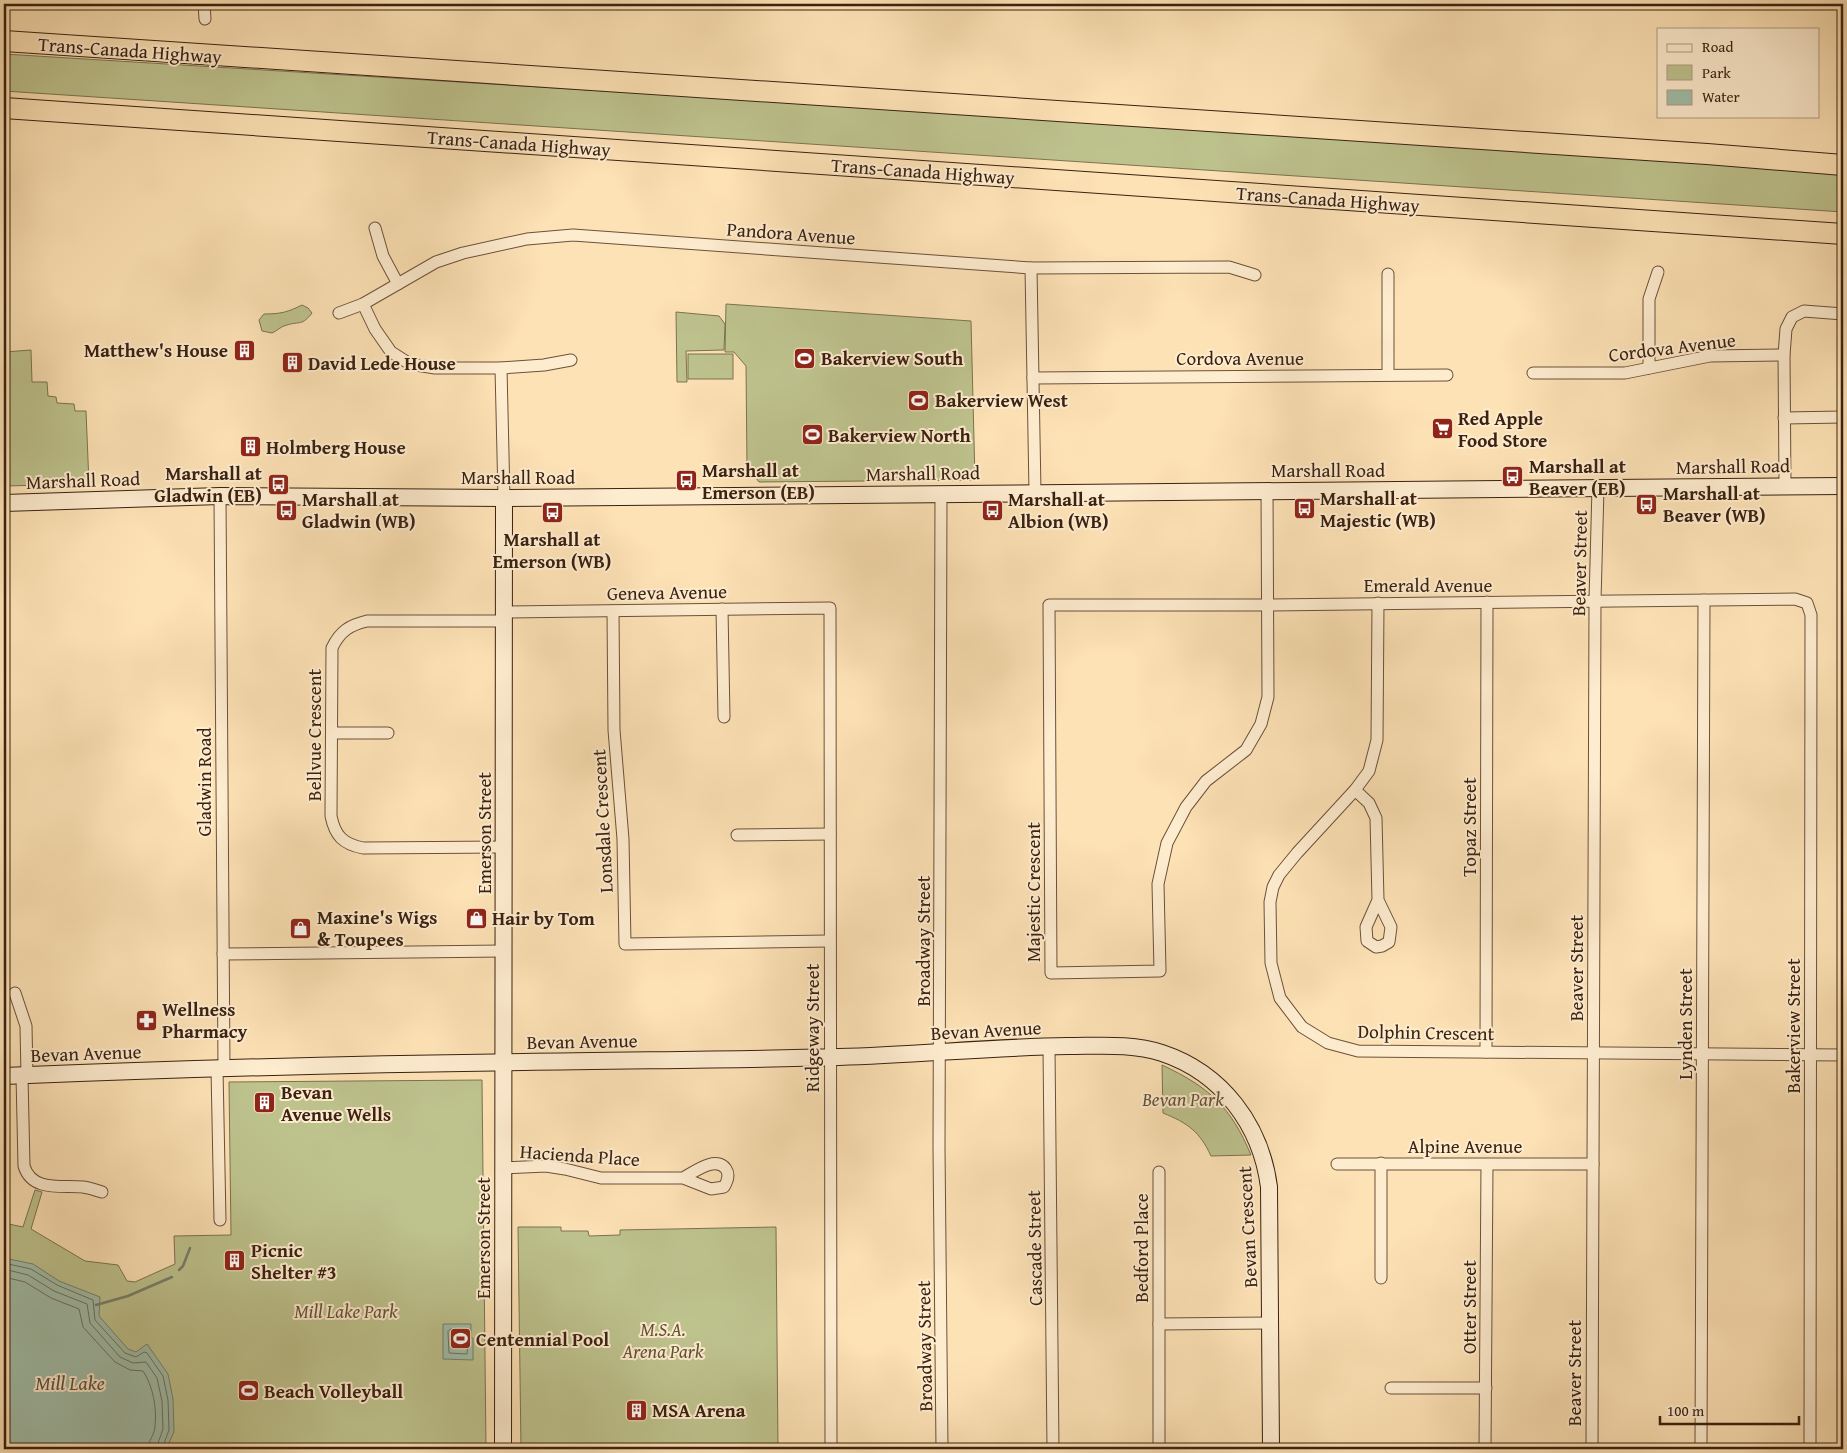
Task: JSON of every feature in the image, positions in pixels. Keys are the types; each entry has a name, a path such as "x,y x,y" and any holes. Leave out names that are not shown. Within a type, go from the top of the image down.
{"highway":[{"name":"Trans-Canada Highway","path":"4,41 1707,154 1843,165"},
{"name":"Trans-Canada Highway","path":"4,108 1843,234"},
{"path":"1707,154 1843,160"}],"main road":[{"name":"Marshall Road","path":"4,503 220,496 504,498 1843,486"},
{"name":"Emerson Street","path":"504,498 504,1449"},
{"name":"Bevan Avenue","path":"4,1076 503,1062 830,1058 940,1053 992,1048 1126,1046 1159,1052"},
{"name":"Bevan Crescent","path":"1159,1052 1187,1063 1212,1079 1233,1100 1251,1127 1263,1156 1269,1187 1271,1449"}],"street":[{"path":"204,4 205,19"},
{"path":"375,228 383,256 398,284"},
{"name":"Pandora Avenue","path":"340,313 363,304 436,262 463,253 527,239 573,234 1031,268 1229,267 1255,275"},
{"path":"1031,268 1035,492"},
{"path":"1649,368 1649,299 1658,272"},
{"path":"1388,274 1388,375"},
{"path":"363,304 375,329 391,352 410,364 435,368 501,368 544,365 572,360"},
{"path":"1785,486 1784,355 1786,329 1792,317 1804,311 1843,314"},
{"name":"Cordova Avenue","path":"1534,373 1625,373 1710,356 1784,355"},
{"name":"Emerson Street","path":"501,368 504,498"},
{"name":"Cordova Avenue","path":"1033,378 1447,375"},
{"path":"1784,418 1843,418"},
{"name":"Beaver Street","path":"1592,1449 1595,601 1598,488"},
{"name":"Majestic Crescent","path":"1048,605 1051,973 1160,971 1158,884 1167,843 1186,806 1206,781 1246,750 1261,724 1268,697 1267,490"},
{"name":"Broadway Street","path":"940,493 939,1148 942,1449"},
{"name":"Gladwin Road","path":"220,496 223,954 220,1069 220,1220"},
{"name":"Emerald Avenue","path":"1048,605 1268,605 1795,598 1807,603"},
{"name":"Lynden Street","path":"1701,1449 1704,600"},
{"name":"Topaz Street","path":"1486,1052 1487,602"},
{"name":"Dolphin Crescent","path":"1378,603 1377,740 1369,770 1355,790 1279,875 1273,887 1270,902 1271,963 1280,998 1302,1027 1328,1043 1358,1051 1843,1055"},
{"name":"Bakerview Street","path":"1807,603 1811,616 1810,1449"},
{"name":"Geneva Avenue","path":"505,617 613,610 830,608"},
{"name":"Ridgeway Street","path":"830,608 831,1449"},
{"path":"722,609 724,717"},
{"name":"Lonsdale Crescent","path":"613,610 614,730 623,839 625,944 830,941"},
{"name":"Bellvue Crescent","path":"503,847 363,848 350,846 341,838 334,827 331,816 333,733 332,648 336,639 343,631 353,625 367,621 505,617"},
{"path":"333,733 388,733"},
{"path":"1355,790 1369,803 1376,818 1378,900"},
{"path":"737,835 830,834"},
{"path":"223,954 503,951"},
{"path":"15,993 26,1026 24,1166 26,1174 31,1179 47,1186 82,1188 102,1192"},
{"name":"Cascade Street","path":"1049,1047 1053,1449"},
{"path":"1381,1163 1381,1278"},
{"name":"Alpine Avenue","path":"1337,1164 1593,1164"},
{"name":"Otter Street","path":"1485,1449 1487,1165"},
{"name":"Hacienda Place","path":"503,1168 546,1166 600,1178 683,1178"},
{"name":"Bedford Place","path":"1159,1172 1159,1449"},
{"name":"Bedford Place","path":"1159,1324 1270,1323"},
{"path":"1391,1388 1486,1388"}],"green space":[{"path":"4,54 1189,127 1843,172 1843,212 4,91"},
{"path":"726,304 971,321 975,480 759,482 747,467 746,366 734,352 725,352"},
{"path":"302,305 312,313 306,320 285,326 272,333 262,331 259,320 264,314 284,312"},
{"path":"676,312 719,316 725,324 724,350 686,351 687,382 677,382"},
{"path":"31,350 32,382 47,382 48,396 56,397 57,403 74,404 75,411 86,411 89,484 4,486 4,352"},
{"path":"688,354 733,354 733,379 688,379"},
{"name":"Bevan Park","path":"1162,1065 1206,1090 1217,1100 1235,1124 1251,1155 1211,1156 1198,1134 1180,1121 1163,1113"},
{"name":"Mill Lake Park","path":"482,1080 486,1449 4,1449 4,1223 23,1227 35,1190 42,1192 31,1229 85,1261 118,1265 127,1281 135,1282 175,1264 174,1236 231,1235 229,1082"},
{"name":"M.S.A. Arena Park","path":"518,1227 561,1227 561,1231 588,1231 589,1236 620,1235 620,1230 776,1227 778,1449 521,1449"}],"water":[{"name":"Mill Lake","path":"4,1258 33,1264 59,1281 100,1297 99,1316 128,1349 136,1352 147,1344 168,1374 173,1399 174,1432 166,1449 4,1449"},
{"path":"443,1324 471,1324 473,1360 443,1359"}],"waterway":[{"path":"179,1270 183,1266 190,1248"},
{"path":"96,1305 128,1296 172,1277"}],"place":[{"name":"Matthew's House","path":"244,350"},
{"name":"Bakerview South","path":"805,358"},
{"name":"David Lede House","path":"292,363"},
{"name":"Bakerview West","path":"919,400"},
{"name":"Red Apple Food Store","path":"1442,429"},
{"name":"Bakerview North","path":"812,435"},
{"name":"Holmberg House","path":"250,447"},
{"name":"Marshall at Beaver (EB)","path":"1513,477"},
{"name":"Marshall at Emerson (EB)","path":"686,481"},
{"name":"Marshall at Gladwin (EB)","path":"278,484"},
{"name":"Marshall at Beaver (WB)","path":"1647,504"},
{"name":"Marshall at Majestic (WB)","path":"1304,509"},
{"name":"Marshall at Gladwin (WB)","path":"286,510"},
{"name":"Marshall at Albion (WB)","path":"992,510"},
{"name":"Marshall at Emerson (WB)","path":"552,513"},
{"name":"Hair by Tom","path":"476,918"},
{"name":"Maxine's Wigs & Toupees","path":"301,928"},
{"name":"Wellness Pharmacy","path":"146,1020"},
{"name":"Bevan Avenue Wells","path":"265,1103"},
{"name":"Picnic Shelter #3","path":"235,1261"},
{"name":"Centennial Pool","path":"460,1339"},
{"name":"Beach Volleyball","path":"248,1391"},
{"name":"MSA Arena","path":"636,1410"}]}
